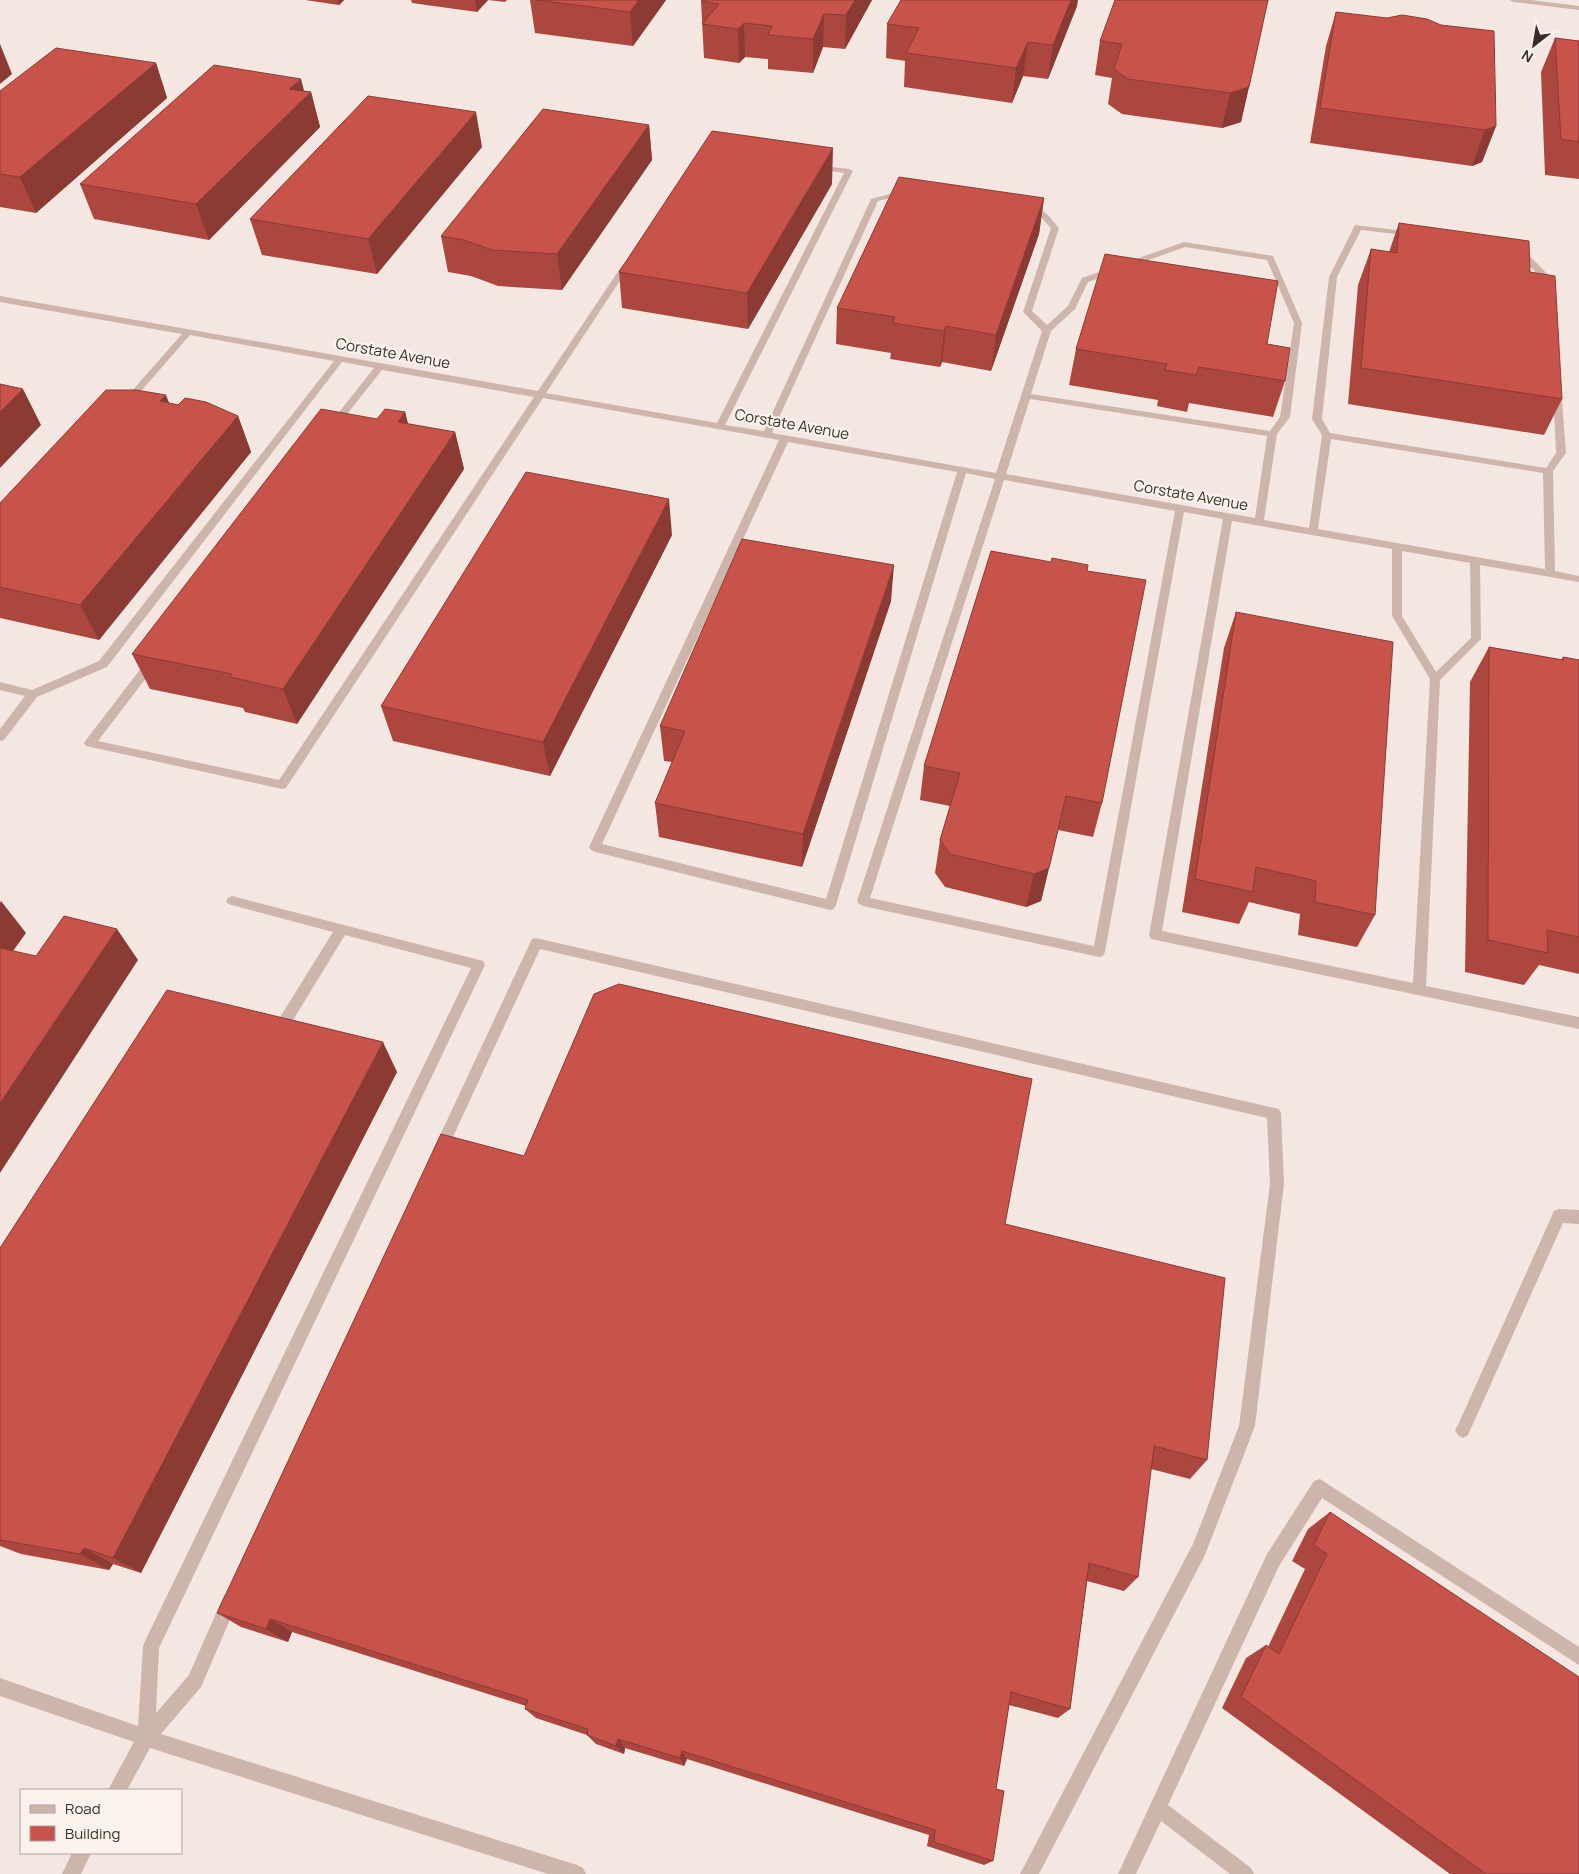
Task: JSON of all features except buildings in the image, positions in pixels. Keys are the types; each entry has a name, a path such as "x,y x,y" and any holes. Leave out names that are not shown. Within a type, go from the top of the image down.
{"street":[{"path":"1513,0 1579,8"},
{"path":"720,426 849,172 810,166"},
{"path":"767,434 875,199 918,190"},
{"path":"1020,206 1038,208 1055,228 1027,312 1047,330"},
{"path":"1313,532 1327,435 1317,419 1333,277 1358,227 1424,236"},
{"path":"1180,508 1099,952 863,901 1047,330 1072,307 1084,280 1184,244 1270,258 1298,323 1285,417 1272,434 1259,523"},
{"path":"1508,248 1518,249 1553,284 1553,294"},
{"path":"156,656 90,743 282,785 633,256"},
{"name":"Corstate Avenue","path":"0,299 1579,579"},
{"path":"117,412 188,332"},
{"path":"0,737 33,694 102,664 340,359"},
{"path":"325,436 380,366"},
{"path":"1550,574 1548,471 1561,453 1558,383"},
{"path":"1026,396 1272,434"},
{"path":"1327,435 1548,471"},
{"path":"784,438 595,847 830,905 962,470"},
{"path":"1228,517 1155,935 1579,1023"},
{"path":"1397,547 1397,616 1435,679 1420,990"},
{"path":"1435,679 1476,639 1475,561"},
{"path":"0,686 33,694"},
{"path":"146,1738 151,1647 479,965 232,901"},
{"path":"282,1026 342,929"},
{"path":"435,1160 536,943 1274,1114 1277,1184 1247,1426 1199,1549 1029,1874"},
{"path":"1463,1430 1560,1216 1579,1217"},
{"path":"1128,1874 1273,1560 1320,1487 1579,1657"},
{"path":"118,1789 146,1738 195,1681 238,1585"},
{"path":"0,1687 146,1738 577,1874"},
{"path":"1158,1808 1244,1874"},
{"path":"71,1874 81,1854"}]}
